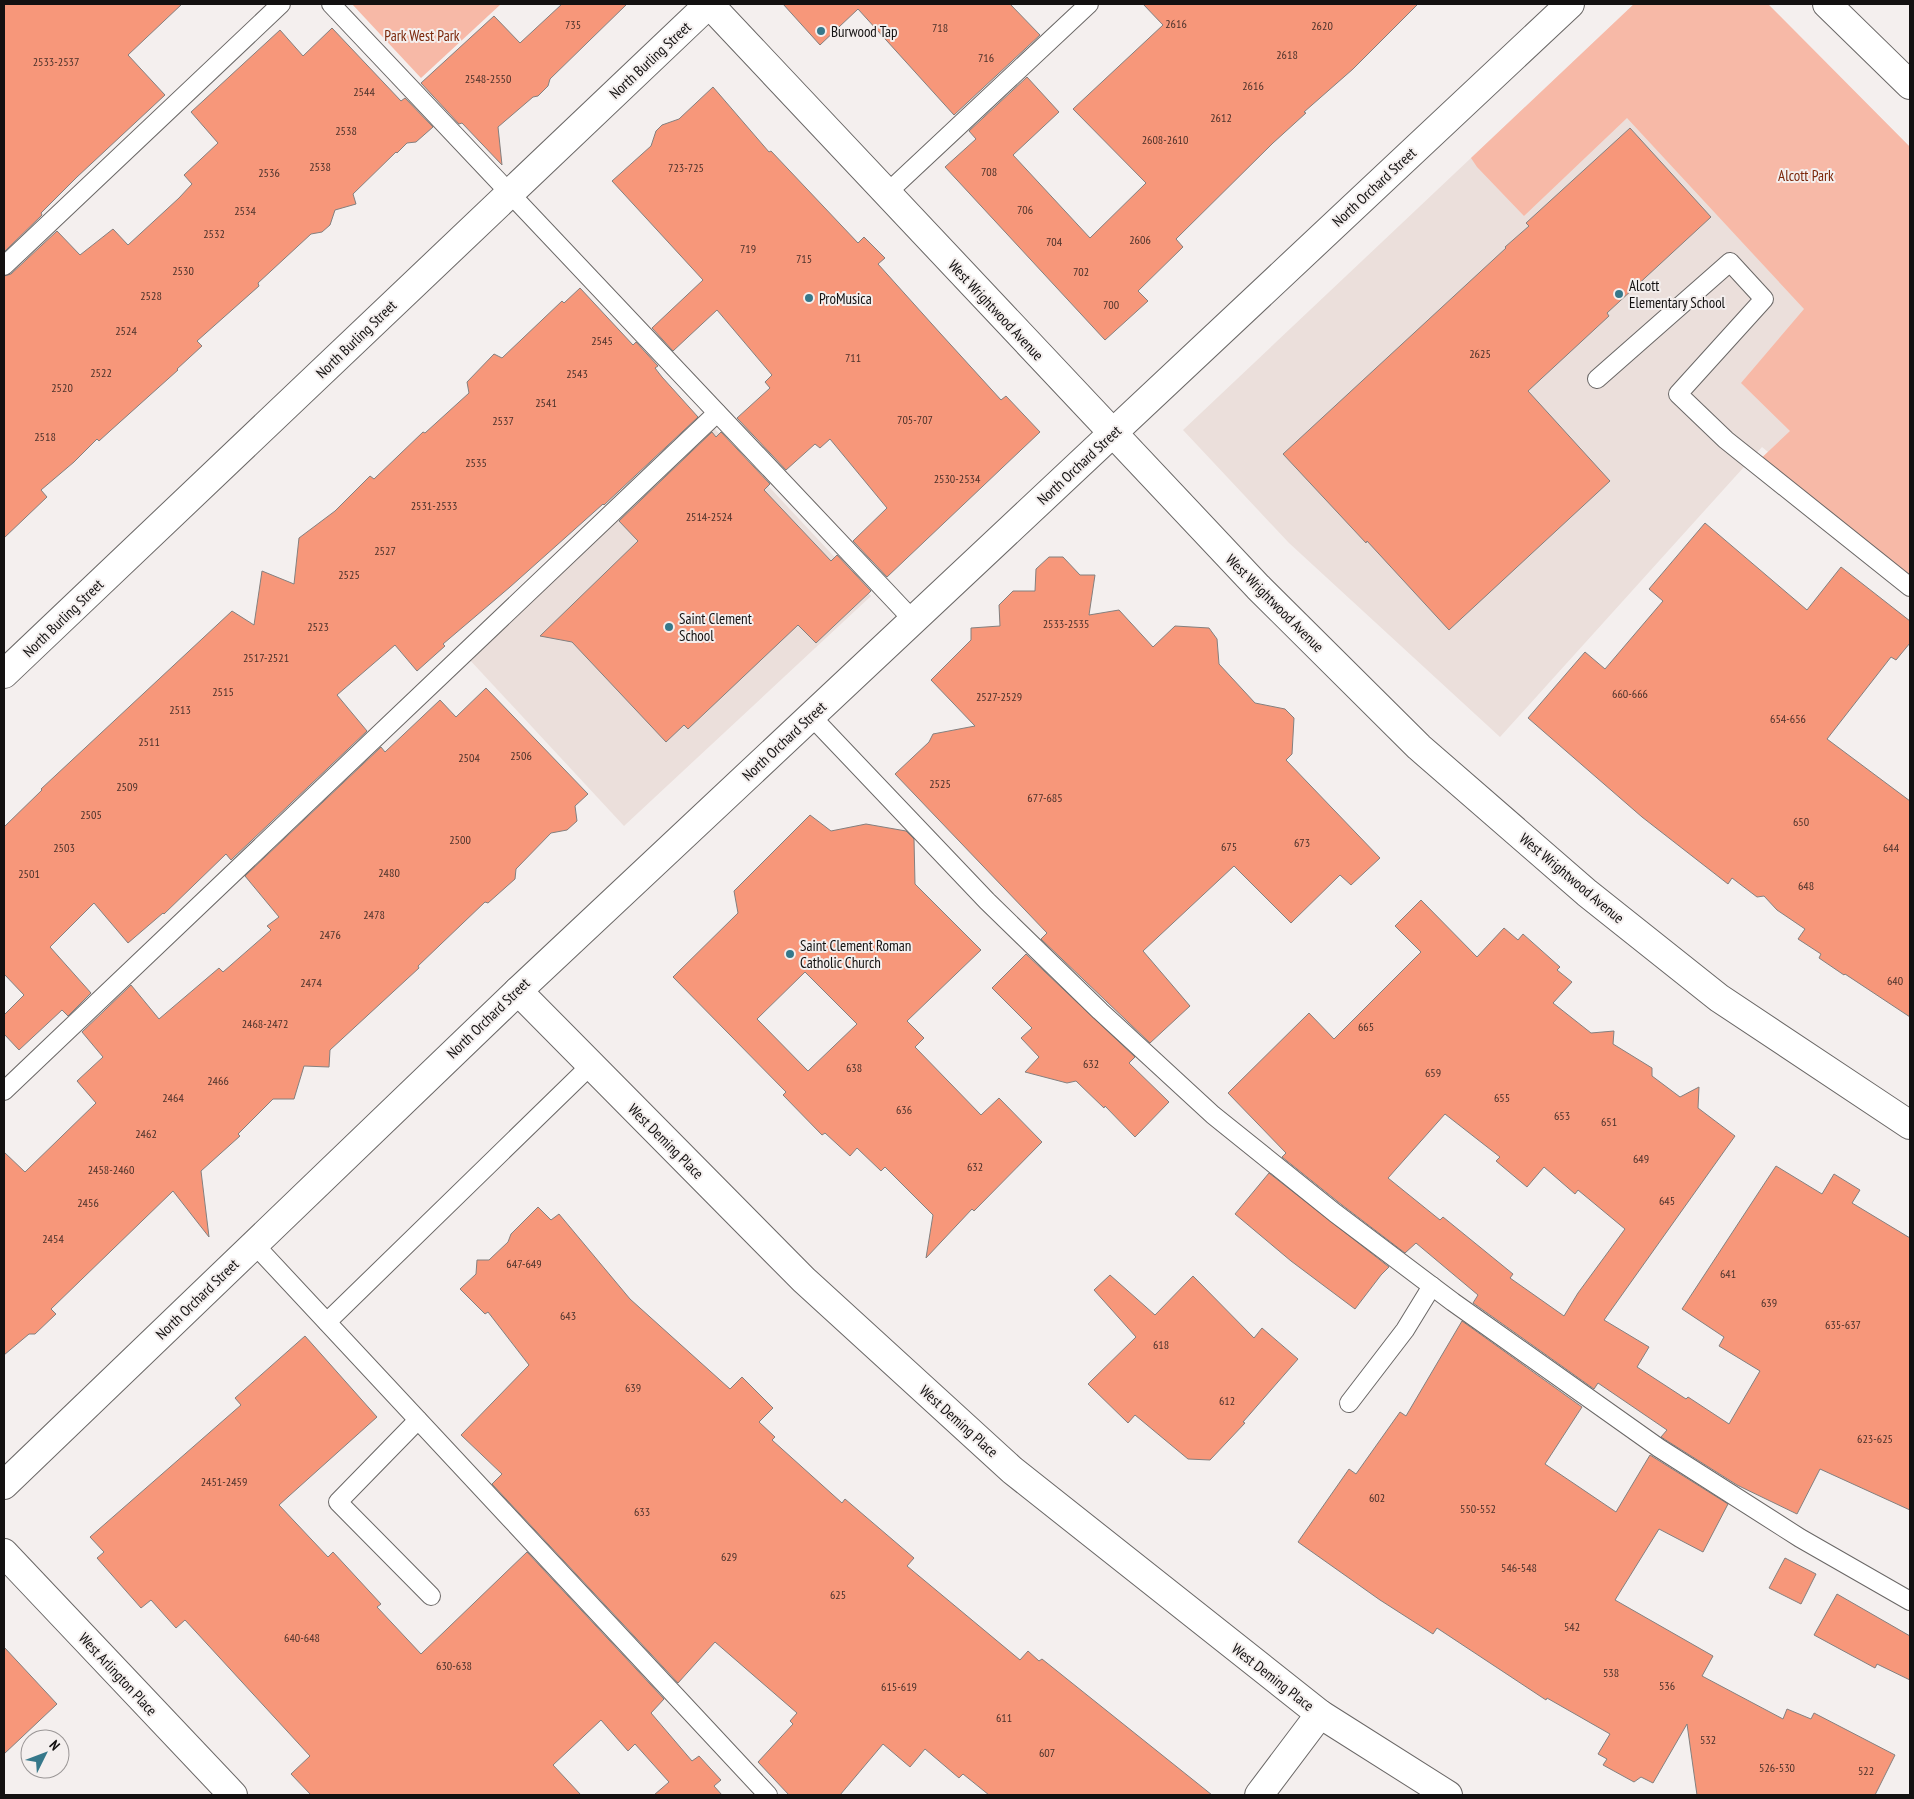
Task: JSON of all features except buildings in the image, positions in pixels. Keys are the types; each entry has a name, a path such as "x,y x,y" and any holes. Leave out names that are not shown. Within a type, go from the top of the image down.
{"street":[{"name":"North Burling Street","path":"4,674 709,4"},
{"name":"West Wrightwood Avenue","path":"709,4 1265,594 1419,747 1587,893 1719,998 1910,1125"},
{"name":"North Orchard Street","path":"4,1485 518,990 1570,4"},
{"path":"1827,4 1910,85"},
{"name":"West Deming Place","path":"518,990 804,1280 1012,1470 1320,1714 1448,1795"},
{"name":"West Arlington Place","path":"4,1553 233,1795"},
{"path":"1259,1795 1320,1714"}],"lane":[{"path":"4,266 281,4"},
{"path":"331,4 913,620"},
{"path":"887,193 1089,4"},
{"path":"1597,379 1730,262 1764,299 1678,394 1726,440 1910,587"},
{"path":"4,1091 717,413"},
{"path":"811,716 987,901 1100,1011 1213,1115 1334,1213 1432,1286 1659,1448 1800,1538 1910,1601"},
{"path":"327,1322 591,1065"},
{"path":"254,1244 768,1795"},
{"path":"1349,1403 1404,1330 1432,1286"},
{"path":"418,1420 338,1502 431,1596"}],"shaded area":[{"name":"Alcott Elementary School","path":"1634,4 1768,4 1910,147 1910,569 1762,447 1500,737 1289,543 1183,430"},
{"name":"Saint Clement School","path":"714,428 871,596 624,826 468,658"}],"green space":[{"name":"Park West Park","path":"352,4 501,4 421,78"},
{"name":"Alcott Park","path":"1634,4 1768,4 1910,147 1910,576 1755,464 1790,431 1741,383 1804,309 1627,118 1524,216 1477,167 1471,158"}],"place":[{"name":"Burwood Tap","path":"821,31"},
{"name":"Alcott Elementary School","path":"1619,294"},
{"name":"ProMusica","path":"809,298"},
{"name":"Saint Clement School","path":"669,627"},
{"name":"Saint Clement Roman Catholic Church","path":"790,954"}]}
